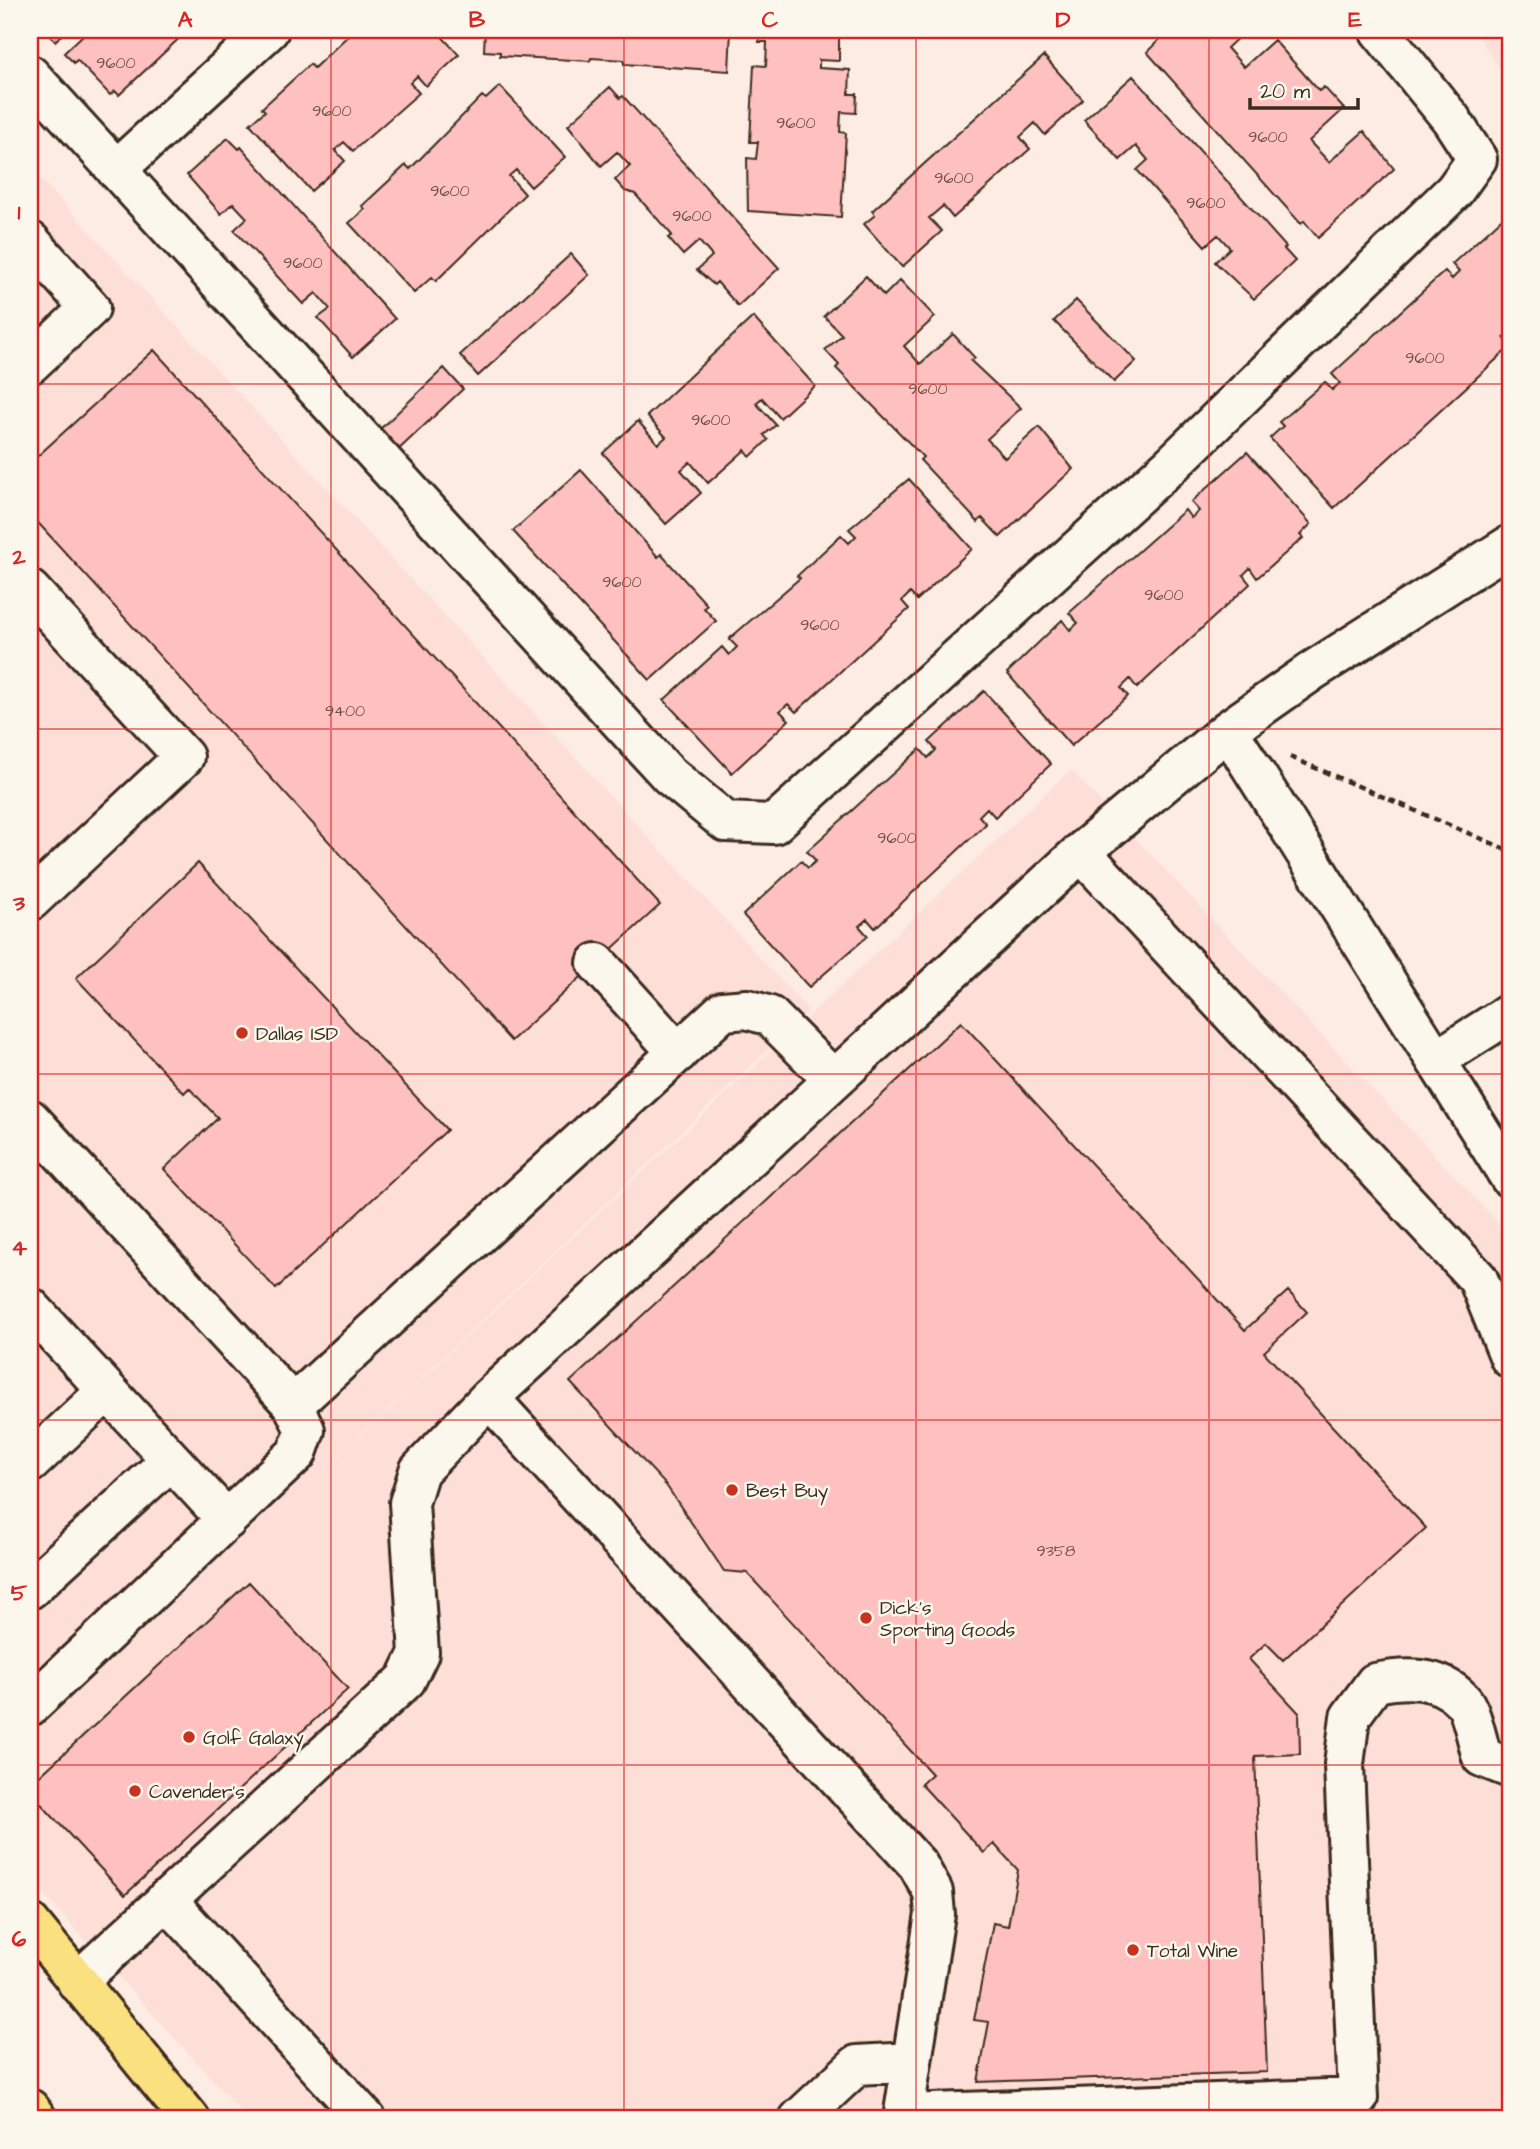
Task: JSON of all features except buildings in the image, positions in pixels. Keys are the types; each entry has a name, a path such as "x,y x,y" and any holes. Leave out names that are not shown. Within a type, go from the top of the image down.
{"main road":[{"path":"30,1923 190,2119"},
{"path":"30,2109 37,2119"}],"lane":[{"path":"116,170 269,30"},
{"path":"30,75 669,775 726,822 774,824 1172,464 1454,191 1477,159 1451,119 1379,30"},
{"path":"30,241 90,309 30,364"},
{"path":"77,1982 406,1680 419,1653 409,1503 419,1471 489,1398 1081,852 1228,730 1312,671 1510,545"},
{"path":"30,590 184,757 30,901"},
{"path":"1228,730 1510,1178"},
{"path":"1081,852 1478,1279 1510,1358"},
{"path":"597,963 678,1053"},
{"path":"293,1405 723,1011 747,1009 770,1016 833,1079"},
{"path":"1436,1060 1510,1013"},
{"path":"30,1119 293,1405 305,1430 297,1453 30,1704"},
{"path":"31,1310 227,1520"},
{"path":"30,1463 107,1391"},
{"path":"489,1398 918,1865 933,1892 935,1914 904,2117 1358,2098 1344,1765 1350,1717 1375,1683 1406,1677 1435,1682 1464,1701 1482,1756 1510,1768"},
{"path":"30,1589 171,1460"},
{"path":"166,1899 366,2119"},
{"path":"799,2119 857,2065 911,2062"}],"path":[{"path":"1279,752 1510,851"}],"shaded area":[{"path":"1474,30 1510,30 1510,83"},
{"path":"30,167 809,1011 266,1525 1071,770 1510,1235 1510,2119 248,2119 30,1879"}],"tram line":[{"path":"1503,30 1510,39"}],"place":[{"name":"Dallas ISD","path":"242,1033"},
{"name":"Best Buy","path":"732,1490"},
{"name":"Dick's Sporting Goods","path":"866,1618"},
{"name":"Golf Galaxy","path":"189,1737"},
{"name":"Cavender's","path":"135,1791"},
{"name":"Total Wine","path":"1133,1950"}]}
